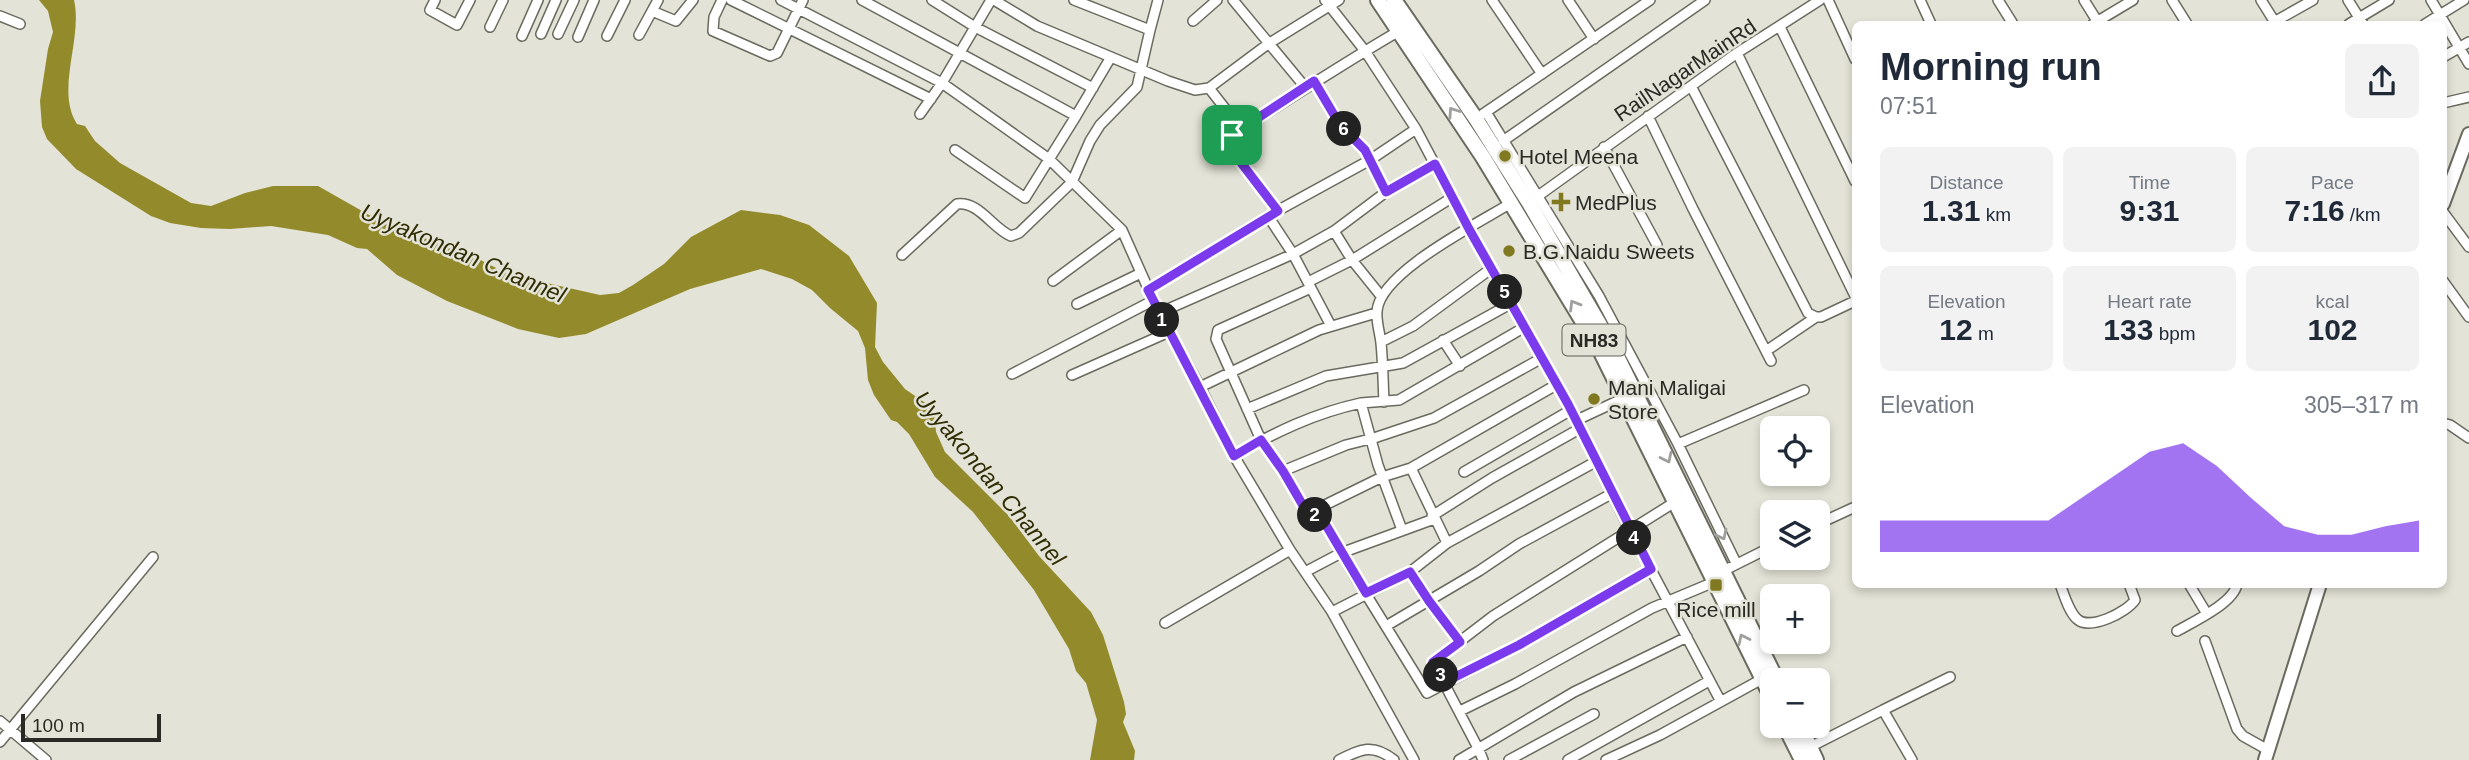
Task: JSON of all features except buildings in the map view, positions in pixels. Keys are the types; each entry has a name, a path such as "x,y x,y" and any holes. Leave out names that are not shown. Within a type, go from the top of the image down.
{"highway":[{"name":"NH83","path":"1378,0 1511,203 1600,350 1675,502 1724,572 1760,673"},
{"name":"NH83","path":"1395,0 1481,116 1611,344 1771,668"},
{"path":"1795,738 1809,756"},
{"path":"1804,738 1809,756"}],"main road":[{"path":"2447,195 2466,154 2469,134"},
{"path":"2267,755 2319,588"}],"street":[{"path":"435,0 430,10 457,25 470,0"},
{"path":"490,27 503,0"},
{"path":"522,36 538,0"},
{"path":"541,34 556,0"},
{"path":"558,34 574,0"},
{"path":"578,37 594,0"},
{"path":"607,36 625,0"},
{"path":"639,34 658,0"},
{"path":"652,11 676,21 693,0"},
{"path":"722,0 713,31 769,56 777,53 801,4"},
{"path":"731,0 931,99"},
{"path":"781,0 801,4 942,83 1049,159 1122,230 1159,313 1234,456 1290,550 1332,612 1414,760"},
{"path":"862,0 1076,116"},
{"path":"932,0 975,27 1093,88"},
{"path":"920,114 992,0 1037,26 1195,90 1209,88 1327,3 1339,0"},
{"path":"1074,0 1090,3 1150,30"},
{"path":"902,255 957,204 973,205 1002,232 1011,236 1019,233 1072,182 1100,125 1137,87 1158,0"},
{"path":"1193,22 1217,0"},
{"path":"1233,0 1268,44 1309,84 1340,125 1362,144 1386,192"},
{"path":"1492,0 1542,74"},
{"path":"1568,0 1594,38"},
{"path":"1649,0 1481,116 1503,141 1599,296 1678,444 1724,572"},
{"path":"1503,141 1705,0"},
{"name":"RailNagarMainRd","path":"1538,196 1737,53 1820,0"},
{"path":"1828,0 1852,52"},
{"path":"1920,0 1930,21"},
{"path":"1998,0 2010,21"},
{"path":"2084,0 2094,21"},
{"path":"2101,21 2133,0"},
{"path":"2172,0 2185,21"},
{"path":"2261,0 2274,21"},
{"path":"2278,21 2314,0"},
{"path":"2348,0 2361,21 2389,0"},
{"path":"2431,0 2444,21"},
{"path":"2430,21 2464,0"},
{"path":"1327,3 1365,51 1416,129 1469,229 1572,410 1630,530 1670,601 1720,700"},
{"path":"0,16 20,24"},
{"path":"1780,27 1852,175"},
{"path":"2447,27 2469,64"},
{"path":"1331,326 1273,213 1229,147 1228,140 1309,84 1399,31"},
{"path":"2447,54 2469,42"},
{"path":"1737,53 1852,293"},
{"path":"956,150 1025,198 1111,57"},
{"path":"1691,86 1808,313 1816,317"},
{"path":"1209,88 1241,129"},
{"path":"2447,102 2469,97"},
{"path":"1648,116 1771,361"},
{"path":"1148,290 1273,213 1370,160 1416,129"},
{"path":"1604,147 1657,246"},
{"path":"1159,313 1293,254 1334,231 1386,192 1435,164"},
{"path":"1453,197 1309,285 1217,330 1216,339 1261,440 1283,471 1298,499 1309,512 1323,520 1427,694 1651,569"},
{"path":"1384,402 1381,342 1376,313 1381,296 1398,276 1422,257 1511,203"},
{"path":"2447,217 2469,247"},
{"path":"1053,281 1122,230"},
{"path":"1334,231 1352,260 1381,296"},
{"path":"1381,342 1413,326 1492,268"},
{"path":"1077,304 1141,273"},
{"path":"2447,287 2469,317"},
{"path":"1012,374 1154,300"},
{"path":"1766,351 1816,317 1852,301"},
{"path":"1247,409 1326,376 1403,363 1512,303"},
{"path":"1200,387 1331,326 1376,313"},
{"path":"1234,456 1261,440 1326,410 1361,403 1399,400 1525,327"},
{"path":"1072,375 1169,331"},
{"path":"1443,340 1460,366"},
{"path":"1283,471 1346,445 1434,418 1542,358"},
{"path":"1313,514 1325,505 1382,477 1411,468 1556,385"},
{"path":"1678,444 1804,390"},
{"path":"1306,572 1341,553 1433,517 1624,398"},
{"path":"1361,403 1382,477 1402,530"},
{"path":"1464,472 1572,410"},
{"path":"2447,424 2469,438"},
{"path":"1332,612 1410,572 1447,543 1597,461"},
{"path":"1411,468 1447,543"},
{"path":"1386,626 1520,544 1614,493"},
{"path":"1483,760 1433,662 1493,615 1675,502"},
{"path":"1830,518 1852,508"},
{"path":"1165,623 1290,550"},
{"path":"1460,711 1760,552"},
{"path":"0,742 153,557"},
{"path":"1410,572 1460,642"},
{"path":"2062,588 2075,618 2083,623 2094,623 2129,609 2135,600 2130,588"},
{"path":"2191,588 2207,614"},
{"path":"2177,631 2207,614 2232,595 2235,588"},
{"path":"1459,760 1574,692 1687,638"},
{"path":"2205,641 2237,729 2267,755"},
{"path":"1809,756 1883,710 1950,677"},
{"path":"1606,760 1660,735 1760,680"},
{"path":"1568,760 1709,681"},
{"path":"1883,710 1912,760"},
{"path":"1509,760 1594,714"},
{"path":"0,721 46,760"},
{"path":"1339,760 1372,748 1394,760"}],"water":[{"name":"Uyyakondan Channel","path":"39,0 74,0 76,15 69,96 71,111 77,124 85,126 95,141 120,163 191,203 211,206 273,186 318,186 371,216 451,249 461,250 508,274 520,274 600,295 619,293 633,285 664,264 691,237 741,210 780,215 809,225 849,256 877,303 875,347 883,362 905,389 934,409 936,432 945,452 1009,516 1039,556 1091,612 1103,635 1124,702 1126,714 1123,722 1135,751 1134,760 1090,760 1097,720 1086,683 1076,671 1069,649 1034,590 973,512 935,477 909,434 897,422 891,420 874,395 868,380 865,348 858,331 812,290 792,279 761,269 690,289 586,334 559,338 518,329 447,301 397,275 367,249 357,248 328,235 271,226 201,228 170,223 151,216 76,169 47,139 42,127 40,101 53,32 48,11"}],"place":[{"name":"Hotel Meena","path":"1505,156"},
{"name":"MedPlus","path":"1561,202"},
{"name":"B.G.Naidu Sweets","path":"1509,251"},
{"name":"Mani Maligai Store","path":"1594,399"},
{"name":"Rice mill","path":"1716,585"}],"route":[{"path":"1314,81 1340,125 1362,144 1386,192 1435,164 1568,404 1651,569 1519,645 1445,682 1433,662 1460,642 1410,572 1366,593 1323,520 1305,509 1261,440 1234,456 1148,290 1278,211 1229,147 1228,140 1232,135 1314,81"}]}
